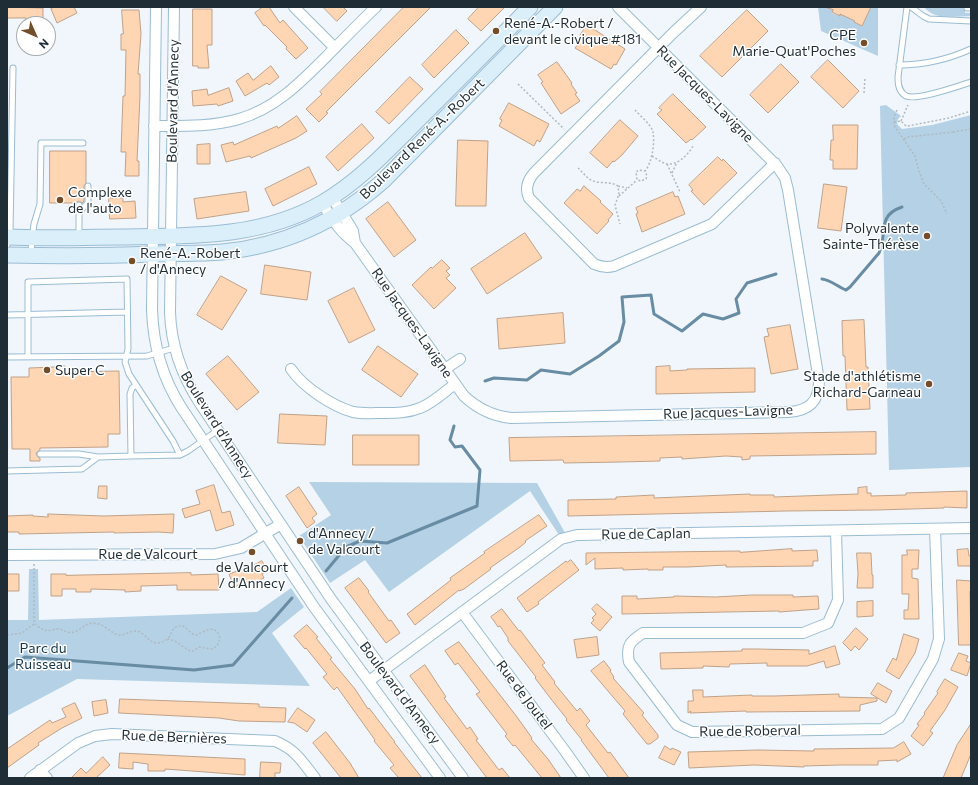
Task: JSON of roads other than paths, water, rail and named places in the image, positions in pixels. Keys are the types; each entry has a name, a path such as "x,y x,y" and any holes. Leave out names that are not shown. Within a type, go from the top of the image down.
{"street":[{"name":"Boulevard d'Annecy","path":"156,7 152,322 157,353 165,377 172,392 203,441 314,607 440,778"},
{"name":"Boulevard d'Annecy","path":"174,7 170,321 174,348 188,382 218,430 331,599 464,778"},
{"path":"294,7 335,48"},
{"path":"154,126 223,123 240,119 260,111 279,100 295,87 376,7"},
{"name":"Boulevard René-A.-Robert","path":"8,240 32,238 216,235 246,231 283,221 327,200 378,161 530,7"},
{"name":"Boulevard René-A.-Robert","path":"7,255 31,256 216,252 255,247 290,237 336,215 362,198 383,181 555,7"},
{"name":"Rue Jacques-Lavigne","path":"327,200 336,215 345,236 355,243 464,396 482,410 496,416 511,418 788,412 807,408 817,396 819,381 788,190 783,174 774,163 618,7"},
{"path":"701,7 659,47 530,177 526,188 528,195 532,201 591,261 604,267 614,266 709,226 715,222 774,163"},
{"path":"445,369 460,359"},
{"path":"291,369 300,381 311,390 342,407 358,412 400,413 413,410 424,406 455,384"},
{"name":"Rue de Valcourt","path":"7,555 215,554 240,548 281,524"},
{"name":"Rue de Caplan","path":"368,681 561,539 577,535 971,528"},
{"name":"Rue de Roberval","path":"836,530 838,600 828,623 803,633 643,633 632,639 627,650 629,662 677,725 692,732 882,729 899,718 934,659 939,639 935,529"},
{"name":"Rue de Joutel","path":"462,612 584,778"},
{"name":"Rue de Bernières","path":"30,778 44,774 78,743 95,736 112,734 275,741 287,746 297,754 315,778"}],"lane":[{"path":"908,7 899,65 898,86 903,94 912,97 935,93 971,82"},
{"path":"912,7 929,20 971,21"},
{"path":"899,65 912,65 934,61 971,49"},
{"path":"8,240 13,68"},
{"path":"31,256 32,238 40,204 41,143 83,143"},
{"path":"80,212 88,203 88,186"},
{"path":"79,205 79,238"},
{"path":"28,357 28,282 126,279 128,349 125,362 127,371 174,441 180,455"},
{"path":"7,315 127,312"},
{"path":"7,357 147,356 174,348"},
{"path":"131,456 130,394 132,388 136,385"},
{"path":"40,454 79,454 98,457 180,455 184,454 218,430"},
{"path":"7,471 82,469 98,457"}],"waterway":[{"path":"822,279 846,290 850,287 879,253 882,246 884,226 889,215 902,207"},
{"path":"485,381 494,378 527,380 541,370 570,374 599,356 619,341 624,322 622,297 651,295 654,314 682,331 703,314 723,319 739,313 736,299 747,283 776,274"},
{"path":"326,571 346,547 360,541 387,543 477,506 480,470 462,446 455,447 450,440 454,426"},
{"path":"7,668 25,657 194,670 233,665 292,598"}],"place":[{"name":"René-A.-Robert / devant le civique #181","path":"496,31"},
{"name":"CPE Marie-Quat'Poches","path":"864,43"},
{"name":"Complexe de l'auto","path":"60,200"},
{"name":"Polyvalente Sainte-Thérèse","path":"927,236"},
{"name":"René-A.-Robert / d'Annecy","path":"132,261"},
{"name":"Super C","path":"47,370"},
{"name":"Stade d'athlétisme Richard-Garneau","path":"929,384"},
{"name":"d'Annecy / de Valcourt","path":"300,541"},
{"name":"de Valcourt / d'Annecy","path":"252,552"}],"park label":[{"name":"Parc du Ruisseau","path":"43,656"}]}
